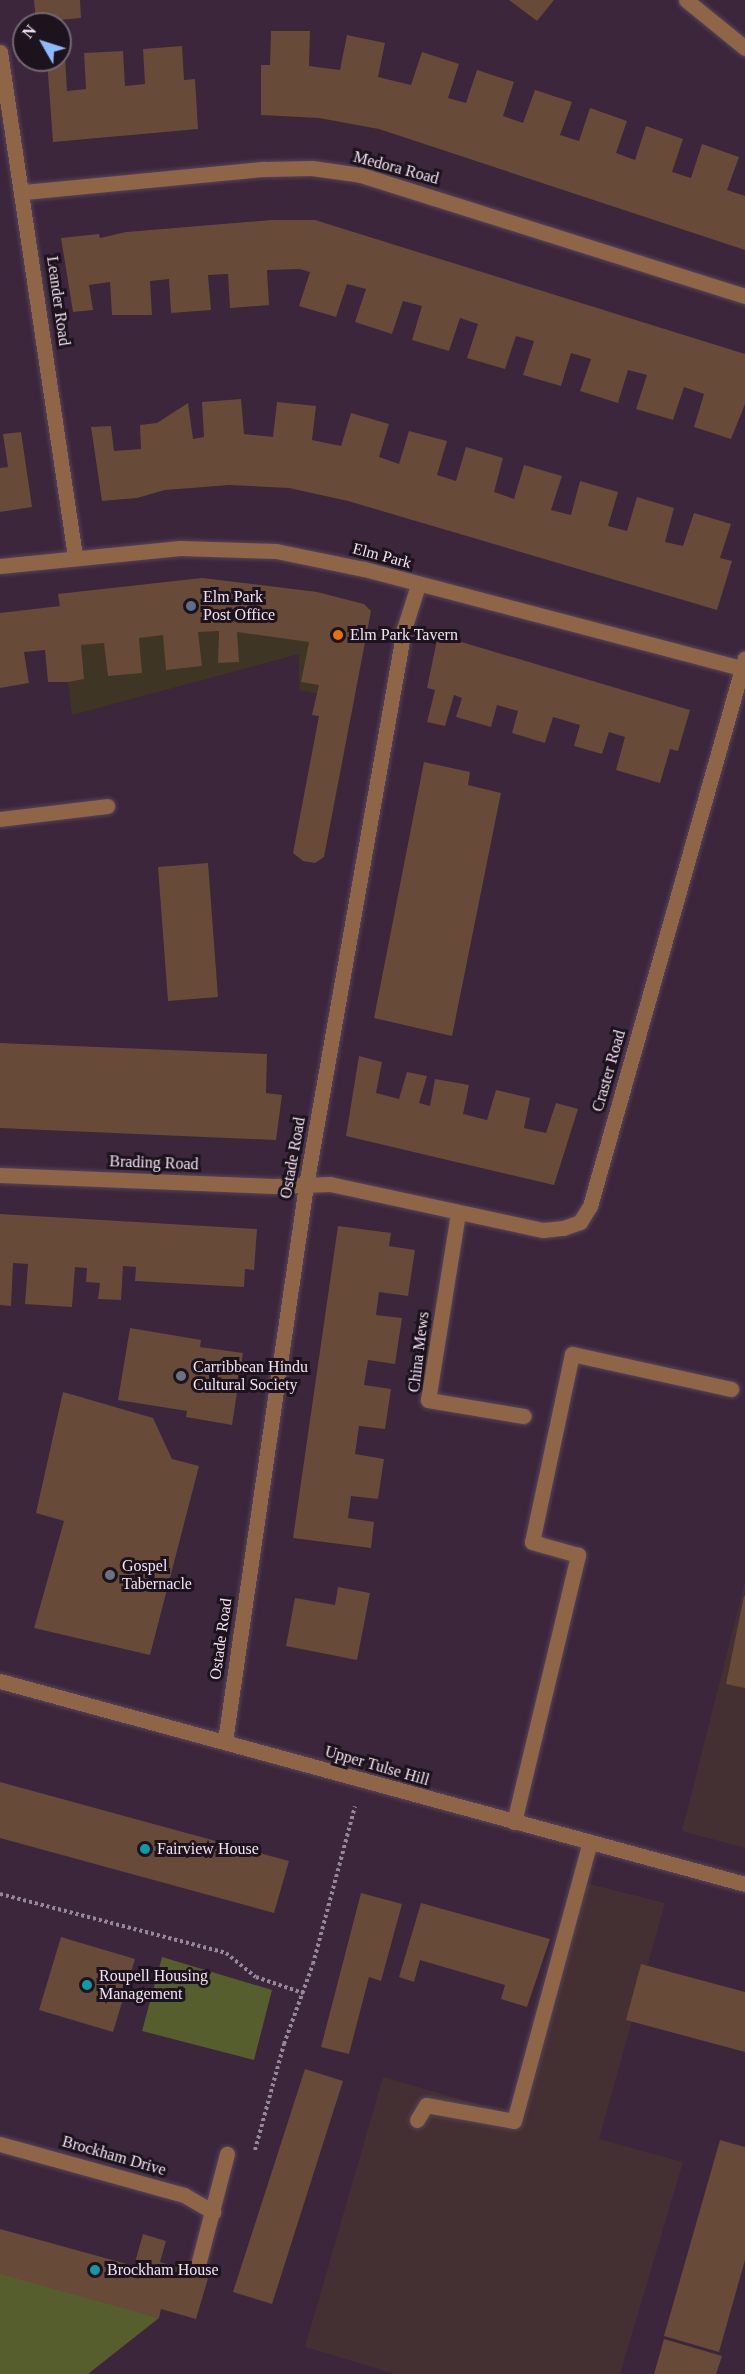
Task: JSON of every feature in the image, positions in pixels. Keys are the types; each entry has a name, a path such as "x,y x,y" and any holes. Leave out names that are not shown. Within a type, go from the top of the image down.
{"street":[{"path":"686,0 745,48"},
{"name":"Leander Road","path":"0,52 24,192 75,556"},
{"name":"Medora Road","path":"24,192 265,169 312,168 362,175 745,296"},
{"name":"Elm Park","path":"0,566 75,556 180,548 266,550 343,564 418,585 744,665"},
{"name":"Ostade Road","path":"225,1741 306,1185 407,611 418,585"},
{"name":"Craster Road","path":"306,1185 355,1188 458,1213 553,1229 580,1222 590,1206 744,665"},
{"path":"0,819 107,806"},
{"name":"Brading Road","path":"0,1175 306,1185"},
{"name":"China Mews","path":"458,1213 428,1400 524,1416"},
{"path":"514,1822 578,1555 532,1542 572,1354 731,1389"},
{"name":"Upper Tulse Hill","path":"0,1682 225,1741 745,1884"},
{"path":"417,2120 426,2105 514,2121 590,1842"},
{"name":"Brockham Drive","path":"0,2144 184,2195 214,2212"},
{"path":"198,2265 214,2212 227,2154"}],"path":[{"path":"227,2154 252,2160 284,2044 303,1993 363,1780"},
{"path":"0,1893 226,1953 256,1977 303,1993"}],"shaded area":[{"path":"202,578 317,592 353,701 299,690 299,654 72,715 58,594"},
{"path":"745,1582 745,1848 682,1831"},
{"path":"577,1881 665,1903 599,2139 683,2162 620,2374 396,2374 305,2347 383,2077 512,2114"}],"green space":[{"path":"162,1957 272,1990 254,2060 142,2031"},
{"path":"0,2270 159,2318 88,2374 0,2374"}],"building":[{"path":"34,0 80,0 81,18 72,19 72,12 35,12"},
{"path":"509,0 554,0 537,21"},
{"path":"271,31 310,31 309,66 340,70 347,35 385,43 378,77 411,85 422,52 459,64 448,98 466,103 477,70 514,82 503,116 523,123 535,90 572,102 560,135 579,141 590,108 627,121 616,153 635,160 646,126 683,139 672,172 691,178 702,144 739,157 727,190 745,196 745,250 379,129 319,118 261,115 261,65 270,65"},
{"path":"182,46 184,80 195,79 198,129 53,142 48,72 66,72 67,91 86,89 84,53 123,51 125,86 145,84 143,49"},
{"path":"272,220 315,220 745,354 745,404 731,439 694,427 704,394 684,387 673,420 636,409 647,375 628,370 618,403 580,391 591,359 571,353 561,386 523,375 534,341 516,336 505,369 467,358 478,324 460,318 449,351 412,340 422,306 403,301 392,334 355,322 366,289 347,284 336,317 299,306 310,272 300,269 267,270 269,305 230,308 228,274 208,275 211,310 171,313 169,279 150,281 152,315 112,315 110,282 89,285 93,310 73,312 61,238 99,234 100,238 126,232"},
{"path":"241,399 244,434 273,437 277,402 316,406 312,440 341,446 351,413 389,424 379,457 399,464 409,431 447,441 437,475 456,481 466,447 503,458 494,492 514,499 524,465 562,476 551,510 571,515 580,481 618,492 608,526 627,531 637,497 674,508 665,542 683,546 694,513 731,524 720,558 732,561 717,610 348,501 289,488 229,485 165,490 137,498 102,501 91,427 111,426 114,451 141,449 140,425 157,423 188,403 193,439 204,437 202,402"},
{"path":"21,432 32,507 0,512 0,468 8,467 3,434"},
{"path":"202,578 317,592 364,604 371,611 324,857 315,863 303,861 293,853 319,716 312,715 319,685 301,682 309,642 237,632 239,662 218,663 219,631 198,632 202,666 166,670 163,635 139,638 142,673 108,676 104,643 81,645 84,679 68,682 48,682 45,650 24,652 29,683 0,688 0,613 60,606 58,594"},
{"path":"438,635 690,710 678,751 670,749 660,783 616,770 625,737 609,732 602,754 574,746 580,725 553,717 545,743 512,733 518,711 497,705 491,727 456,717 462,698 454,695 445,726 427,722 435,690 427,688"},
{"path":"424,762 470,772 468,785 501,793 452,1036 374,1018"},
{"path":"208,863 218,997 168,1001 158,867"},
{"path":"0,1043 267,1054 266,1093 282,1095 276,1140 0,1128"},
{"path":"359,1056 382,1062 376,1093 399,1099 407,1072 427,1076 419,1103 430,1106 435,1079 469,1085 463,1114 487,1120 496,1090 530,1098 524,1128 546,1133 556,1103 578,1109 554,1185 346,1136"},
{"path":"0,1214 257,1229 254,1270 245,1269 244,1287 135,1281 136,1267 123,1266 121,1300 98,1299 100,1283 86,1282 87,1268 75,1267 72,1307 25,1304 28,1264 13,1263 11,1306 0,1305"},
{"path":"338,1226 391,1233 389,1246 415,1250 408,1296 379,1292 376,1315 402,1318 395,1364 368,1360 364,1385 391,1389 385,1429 359,1426 355,1454 384,1459 378,1499 351,1496 348,1518 374,1522 371,1548 293,1538"},
{"name":"Carribbean Hindu Cultural Society","path":"130,1328 201,1340 200,1347 243,1353 232,1425 186,1417 187,1411 118,1400"},
{"name":"Gospel Tabernacle","path":"63,1392 153,1418 172,1459 199,1466 150,1655 34,1628 64,1521 36,1513"},
{"path":"338,1587 370,1593 357,1660 286,1646 295,1598 335,1605"},
{"path":"745,1596 745,1688 726,1684"},
{"name":"Fairview House","path":"0,1782 289,1861 274,1913 0,1838"},
{"path":"361,1893 402,1904 381,1981 369,1977 349,2054 321,2047"},
{"path":"421,1903 550,1939 527,2007 501,1999 505,1985 420,1960 414,1982 399,1977"},
{"name":"Roupell Housing Management","path":"61,1937 135,1959 113,2032 39,2010"},
{"path":"641,1964 745,1992 745,2052 626,2020"},
{"path":"305,2069 343,2081 272,2304 233,2292"},
{"path":"720,2140 745,2147 745,2260 719,2352 664,2336"},
{"name":"Brockham House","path":"0,2229 134,2266 143,2234 166,2241 160,2262 209,2275 196,2319 161,2309 159,2318 0,2274"},
{"path":"664,2339 722,2356 716,2374 654,2374"}],"place":[{"name":"Elm Park Post Office","path":"191,606"},
{"name":"Elm Park Tavern","path":"338,635"},
{"name":"Carribbean Hindu Cultural Society","path":"181,1376"},
{"name":"Gospel Tabernacle","path":"110,1575"},
{"name":"Fairview House","path":"145,1849"},
{"name":"Roupell Housing Management","path":"87,1985"},
{"name":"Brockham House","path":"95,2270"}]}
